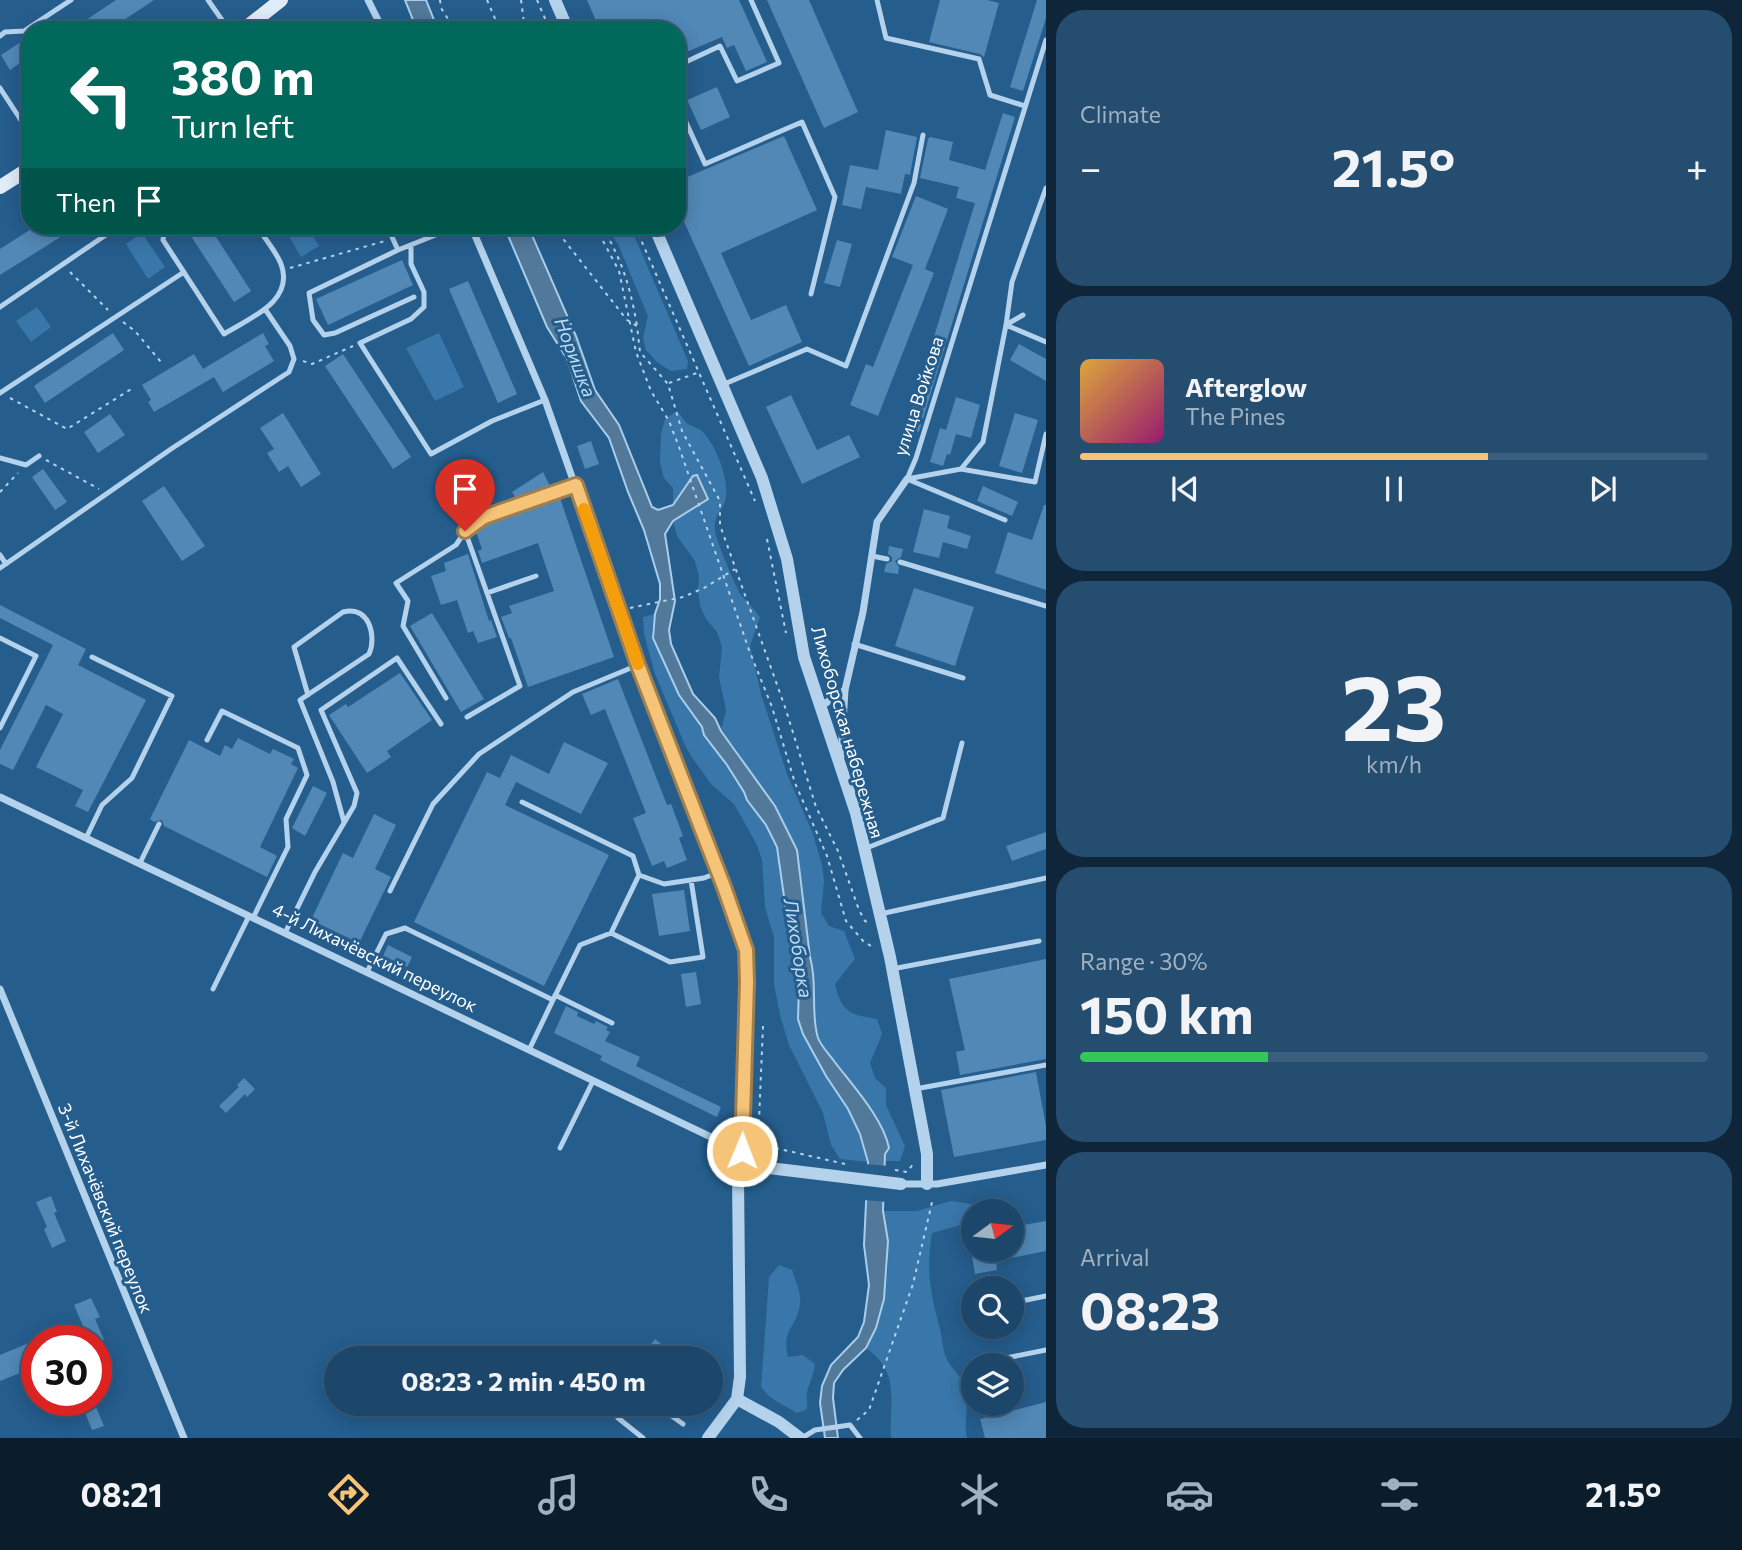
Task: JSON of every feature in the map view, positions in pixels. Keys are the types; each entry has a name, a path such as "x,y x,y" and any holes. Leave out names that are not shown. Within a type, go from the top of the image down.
{"main road":[{"path":"254,21 281,0"},
{"path":"0,187 21,174"}],"street":[{"path":"368,0 378,21"},
{"path":"555,0 564,21"},
{"path":"475,235 545,400 638,665 719,872 746,950 747,982 737,1152 728,1166 738,1176 740,1377 737,1399 708,1438"},
{"name":"Лихоборская набережная","path":"658,235 762,478 776,520 787,559 804,657 841,761 864,849 877,920 892,969 927,1153 927,1184"},
{"name":"улица Войкова","path":"841,761 845,690 853,644 863,612 877,522 907,479"},
{"path":"820,708 845,690"},
{"name":"4-й Лихачёвский переулок","path":"0,797 713,1138 737,1152"},
{"name":"3-й Лихачёвский переулок","path":"0,989 184,1438"},
{"path":"737,1152 752,1158 753,1166 747,1174 738,1176"},
{"path":"753,1166 902,1177 927,1184 956,1182 1045,1165"},
{"path":"737,1399 779,1422 801,1438"}],"lane":[{"path":"39,21 71,0"},
{"path":"208,0 223,21"},
{"path":"686,62 720,46 737,81 779,63 751,0"},
{"path":"877,0 886,38 979,59 989,95 1025,106"},
{"path":"0,36 5,32 21,31"},
{"name":"улица Войкова","path":"907,479 916,458 1045,40"},
{"path":"1,92 20,119"},
{"path":"686,122 705,164 802,122 835,197 811,295"},
{"path":"722,385 807,349 846,366 914,183 923,135"},
{"path":"961,469 983,442 1012,282 1045,188"},
{"path":"0,307 106,235"},
{"path":"164,235 163,240 225,334 275,303 284,281 281,264 263,235"},
{"path":"391,235 398,250"},
{"path":"414,297 335,333 324,335 313,320 309,293 436,235"},
{"path":"411,245 411,264 424,292 424,307 411,319 360,343 430,454 492,421 545,400"},
{"path":"0,392 184,272"},
{"path":"0,568 289,372 295,359 290,346 265,309"},
{"path":"1006,325 1023,315"},
{"path":"1006,325 1045,342"},
{"path":"907,479 961,469 1035,482 1045,434"},
{"path":"0,457 26,465 38,456"},
{"path":"907,479 1004,520"},
{"path":"446,698 403,626 408,601 396,583 456,545 465,531 484,517 576,485"},
{"path":"465,531 520,686 467,717"},
{"path":"0,555 6,564"},
{"path":"872,556 887,559"},
{"path":"900,562 1045,606"},
{"path":"487,593 536,576"},
{"path":"308,695 294,647 343,612 350,610 360,613 373,633 369,654 308,695 300,700 333,782 344,822"},
{"path":"0,638 36,656 0,728"},
{"path":"853,644 963,678"},
{"path":"86,838 102,805 132,778 172,696 92,657"},
{"path":"285,933 315,872 354,806 357,793 321,710 397,658 442,724"},
{"path":"390,891 433,804 479,754 573,692 638,665"},
{"path":"0,704 9,710"},
{"path":"207,740 222,711 298,748 307,775 286,819 288,847 213,989"},
{"path":"864,849 943,818 962,743"},
{"path":"522,802 633,856 639,874 611,933 580,945 528,1050"},
{"path":"140,863 159,824"},
{"path":"639,874 664,884 719,872"},
{"path":"877,920 1045,878"},
{"path":"611,933 670,962 703,957 691,880"},
{"path":"367,972 386,934 405,928 612,1023"},
{"path":"892,969 1040,941"},
{"path":"915,1089 1045,1065"},
{"path":"560,1148 593,1081"},
{"path":"1024,1300 1045,1296"},
{"path":"1024,1354 1045,1350"},
{"path":"671,1416 682,1424"},
{"path":"618,1418 643,1438"},
{"path":"801,1438 815,1430 838,1425 850,1425 860,1438"}],"path":[{"path":"440,0 441,8 449,21"},
{"path":"487,0 496,21"},
{"path":"521,0 524,21"},
{"path":"537,0 546,21"},
{"path":"560,235 628,320 636,326"},
{"path":"600,235 619,271 636,352 650,391 668,421 679,447 772,707 796,783 827,856 846,921 864,942 879,949"},
{"path":"607,235 617,251 628,281 640,352 668,383 682,431 720,501 720,525 786,710 816,807 838,851 859,910 865,921 877,920"},
{"path":"639,235 758,508"},
{"path":"282,270 393,239"},
{"path":"62,265 115,316 135,331 161,362"},
{"path":"295,359 312,364 360,343"},
{"path":"668,383 699,373"},
{"path":"0,392 67,429 134,388"},
{"path":"38,456 108,494"},
{"path":"0,492 26,465"},
{"path":"765,532 787,636"},
{"path":"635,607 683,597 736,569"},
{"path":"763,1026 758,1144 856,1173"},
{"path":"752,1137 759,1138"},
{"path":"902,1177 916,1156"},
{"path":"850,1425 869,1410 913,1284 933,1199"}],"shaded area":[{"path":"143,235 165,267 148,279 126,244"},
{"path":"288,235 312,235 319,246 301,257"},
{"path":"612,235 634,235 688,361 687,369 671,371 658,363 646,350 643,338 648,316 618,244"},
{"path":"37,307 51,327 31,342 16,321"},
{"path":"439,333 464,387 435,401 406,348"},
{"path":"677,411 687,423 708,437 723,471 726,496 716,520 716,536 739,592 760,617 750,646 761,694 787,774 813,834 822,865 824,881 821,913 829,926 844,931 855,959 835,984 837,993 844,1006 854,1014 877,1019 882,1034 870,1063 875,1078 886,1088 886,1105 905,1146 900,1161 886,1161 866,1104 819,1041 813,1002 814,972 797,850 736,749 721,731 726,710 719,677 722,647 717,632 700,606 699,576 695,561 677,536 673,521 708,499 697,476 691,479 673,505 673,488 664,478 660,463 661,434 665,419"},
{"path":"655,614 652,631 675,688 766,825 777,847 789,932 796,955 798,1018 803,1034 826,1076 848,1109 860,1134 868,1162 840,1159 831,1145 823,1113 789,1045 774,984 774,937 765,907 762,860 757,845 734,804 712,785 685,745 655,674 644,634 643,617"},
{"path":"951,1201 961,1202 961,1225 932,1233 929,1258 933,1301 945,1353 961,1379 961,1416 966,1416 967,1438 891,1438 889,1377 877,1357 866,1348 884,1299 888,1246 883,1211 917,1211"},
{"path":"779,1265 792,1270 800,1296 798,1312 786,1340 788,1357 803,1355 815,1364 807,1393 807,1408 797,1413 773,1399 761,1387 769,1277"}],"water":[{"path":"405,0 426,0 434,21 413,21"},
{"path":"508,235 532,235 576,336 595,390 619,425 652,507 658,510 673,505 693,476 697,475 708,499 673,521 665,534 675,601 669,630 671,644 693,694 715,718 721,731 775,806 797,850 814,977 814,1018 818,1038 874,1114 889,1148 885,1154 883,1211 888,1241 884,1299 876,1328 866,1348 843,1370 834,1383 838,1438 825,1438 820,1403 822,1386 831,1365 858,1337 864,1322 869,1285 864,1245 868,1162 860,1134 848,1109 826,1076 803,1034 798,1019 796,955 789,932 777,847 766,825 679,695 653,638 660,584 644,530 609,438 581,401 567,359 547,327"}],"pier":[{"path":"864,1164 889,1166 887,1202 864,1200"}],"building":[{"path":"116,0 154,0 122,21 84,21"},
{"path":"587,0 739,0 767,62 746,71 734,45 727,48 722,37 686,52 686,21 596,21"},
{"path":"767,0 809,0 858,112 824,128"},
{"path":"940,0 987,0 999,3 984,57 929,42"},
{"path":"1037,0 1046,0 1046,18 1023,91 1010,87"},
{"path":"21,42 21,64 10,70 1,55"},
{"path":"717,87 730,117 701,130 687,100"},
{"path":"1003,113 1015,117 919,432 906,428 975,203 956,198 959,187 920,178 928,139 930,137 953,142 949,160 985,170"},
{"path":"886,130 917,137 910,175 905,174 901,194 866,187 861,209 842,205 850,165 878,170"},
{"path":"784,136 817,210 721,253 751,320 786,305 802,342 749,366 686,226 686,178"},
{"path":"916,196 948,209 925,269 934,273 878,416 850,405 866,364 873,367 913,265 892,257"},
{"path":"22,235 64,235 0,275 0,249"},
{"path":"190,235 215,235 251,291 234,302"},
{"path":"837,240 852,244 840,287 824,283"},
{"path":"402,260 413,285 328,325 316,299"},
{"path":"468,281 517,394 498,403 449,289"},
{"path":"113,333 124,350 45,403 34,386"},
{"path":"263,333 269,344 265,346 274,361 223,392 214,377 154,412 148,402 151,400 142,385 194,354 203,369"},
{"path":"1019,344 1046,359 1046,381 1010,360"},
{"path":"343,354 411,457 393,469 325,366"},
{"path":"791,395 817,450 849,435 860,457 802,484 766,407"},
{"path":"956,397 980,405 971,438 956,434 950,455 947,454 943,466 930,462 940,428 946,430"},
{"path":"283,413 321,474 301,487 288,466 279,472 267,453 274,449 260,428"},
{"path":"1015,413 1038,420 1022,473 999,466"},
{"path":"110,414 125,435 98,453 84,432"},
{"path":"591,441 599,464 585,469 577,446"},
{"path":"43,469 67,502 55,510 32,477"},
{"path":"543,472 551,488 517,500 512,492"},
{"path":"164,486 205,546 182,561 142,501"},
{"path":"983,486 1018,502 1012,516 977,501"},
{"path":"560,498 614,657 528,687 501,617 512,613 509,606 554,591 538,543 482,563 478,551 482,549 475,529"},
{"path":"1044,505 1046,590 995,573 1008,532 1032,540"},
{"path":"924,509 950,516 947,528 971,536 967,549 943,542 939,558 913,552"},
{"path":"889,546 903,549 901,557 895,561 899,567 898,574 884,572 886,564 892,561 888,554"},
{"path":"468,554 489,621 491,620 497,637 478,643 473,631 468,633 457,600 441,605 431,576 446,571 444,563"},
{"path":"914,588 974,607 955,666 895,646"},
{"path":"0,605 86,649 78,665 146,700 88,812 75,806 83,790 36,767 63,714 46,705 13,770 0,764 0,750 53,645 0,618"},
{"path":"432,613 484,699 461,712 410,626"},
{"path":"400,673 432,720 387,751 391,757 367,773 329,715 346,704 348,707"},
{"path":"618,679 667,805 671,804 683,836 679,838 687,860 667,868 664,861 652,866 633,818 646,813 605,709 591,715 582,694"},
{"path":"238,738 270,754 273,749 294,759 291,764 298,768 260,847 277,856 267,877 164,826 162,820 154,822 150,819 189,740 220,756 225,745 232,749"},
{"path":"564,742 608,763 581,814 516,782 505,805 609,855 544,986 414,922 487,772 500,778 511,755 549,774"},
{"path":"313,786 327,793 305,836 292,828"},
{"path":"374,814 396,825 375,869 391,877 359,943 311,920 343,853 353,858"},
{"path":"1046,832 1046,849 1012,861 1006,846"},
{"path":"684,890 690,931 659,936 652,894"},
{"path":"388,945 412,957 407,967 383,956"},
{"path":"1046,959 1046,1059 960,1075 956,1052 965,1050 949,979"},
{"path":"696,972 701,1004 686,1007 681,974"},
{"path":"566,1006 578,1012 577,1016 608,1027 606,1030 610,1032 605,1041 640,1057 636,1066 721,1107 717,1117 600,1060 602,1056 554,1033"},
{"path":"1036,1072 1046,1140 954,1157 941,1090"},
{"path":"244,1078 255,1089 247,1097 245,1094 226,1113 219,1106 239,1087 237,1085"},
{"path":"51,1196 57,1212 54,1213 66,1241 52,1248 44,1229 47,1227 36,1202"},
{"path":"1046,1221 1046,1251 1024,1255 1024,1225"},
{"path":"973,1262 996,1262 997,1270 975,1274"},
{"path":"91,1298 100,1317 95,1319 98,1325 83,1325 74,1305"},
{"path":"655,1339 664,1346 650,1346"},
{"path":"21,1346 21,1373 0,1381 0,1355"},
{"path":"1046,1402 1046,1438 985,1438 980,1419 992,1416 1024,1416 1024,1408"},
{"path":"86,1416 100,1416 104,1426 92,1430"}],"slow traffic":[{"path":"584,509 638,664"}],"route":[{"path":"465,531 484,517 576,485 666,742 738,922 746,950 742,1151"}],"water label":[{"name":"Норишка","path":"576,357"},
{"name":"Лихоборка","path":"799,948"}]}
